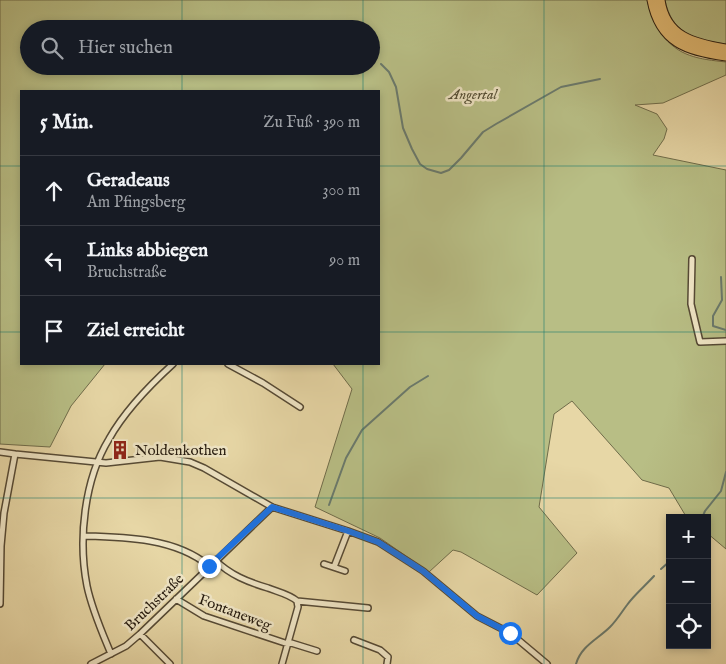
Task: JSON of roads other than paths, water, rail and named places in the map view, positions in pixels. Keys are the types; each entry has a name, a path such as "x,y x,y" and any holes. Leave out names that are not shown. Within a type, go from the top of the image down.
{"highway":[{"path":"652,0 661,25 676,41 694,51 726,56"},
{"path":"660,0 669,24 683,37 694,43 726,49"}],"street":[{"path":"692,259 691,304 700,342 726,341"},
{"path":"111,654 96,620 87,586 84,562 84,536 88,494 107,441 120,422 172,365"},
{"path":"230,365 254,377 300,407"},
{"path":"0,452 98,462 160,457 190,462 272,507 378,542 423,571 477,616 510,633 547,664"},
{"path":"0,604 4,512 15,454"},
{"name":"Bruchstraße","path":"91,664 126,646 140,634 272,507"},
{"path":"334,567 348,531"},
{"path":"84,536 126,537 153,541 185,552 209,566"},
{"path":"215,560 229,572 283,593 297,601 368,608"},
{"path":"324,564 346,571"},
{"name":"Fontaneweg","path":"176,599 204,616 317,651"},
{"path":"282,664 298,608 297,601"},
{"path":"140,634 170,664"},
{"path":"354,640 384,652 388,657 386,664"}],"waterway":[{"path":"381,64 389,72 396,87 403,128 420,164 427,169 441,173 449,170 483,132 496,124 561,87 600,79"},
{"path":"721,277 722,300 713,316 713,326 726,330"},
{"path":"329,505 346,458 362,430 410,387 428,376"},
{"path":"704,514 721,491 726,472"},
{"path":"661,569 666,565"},
{"path":"576,664 582,652 610,627 633,598 654,576"}],"place":[{"name":"Noldenkothen","path":"120,450"}],"park label":[{"name":"Angertal","path":"473,94"}]}
